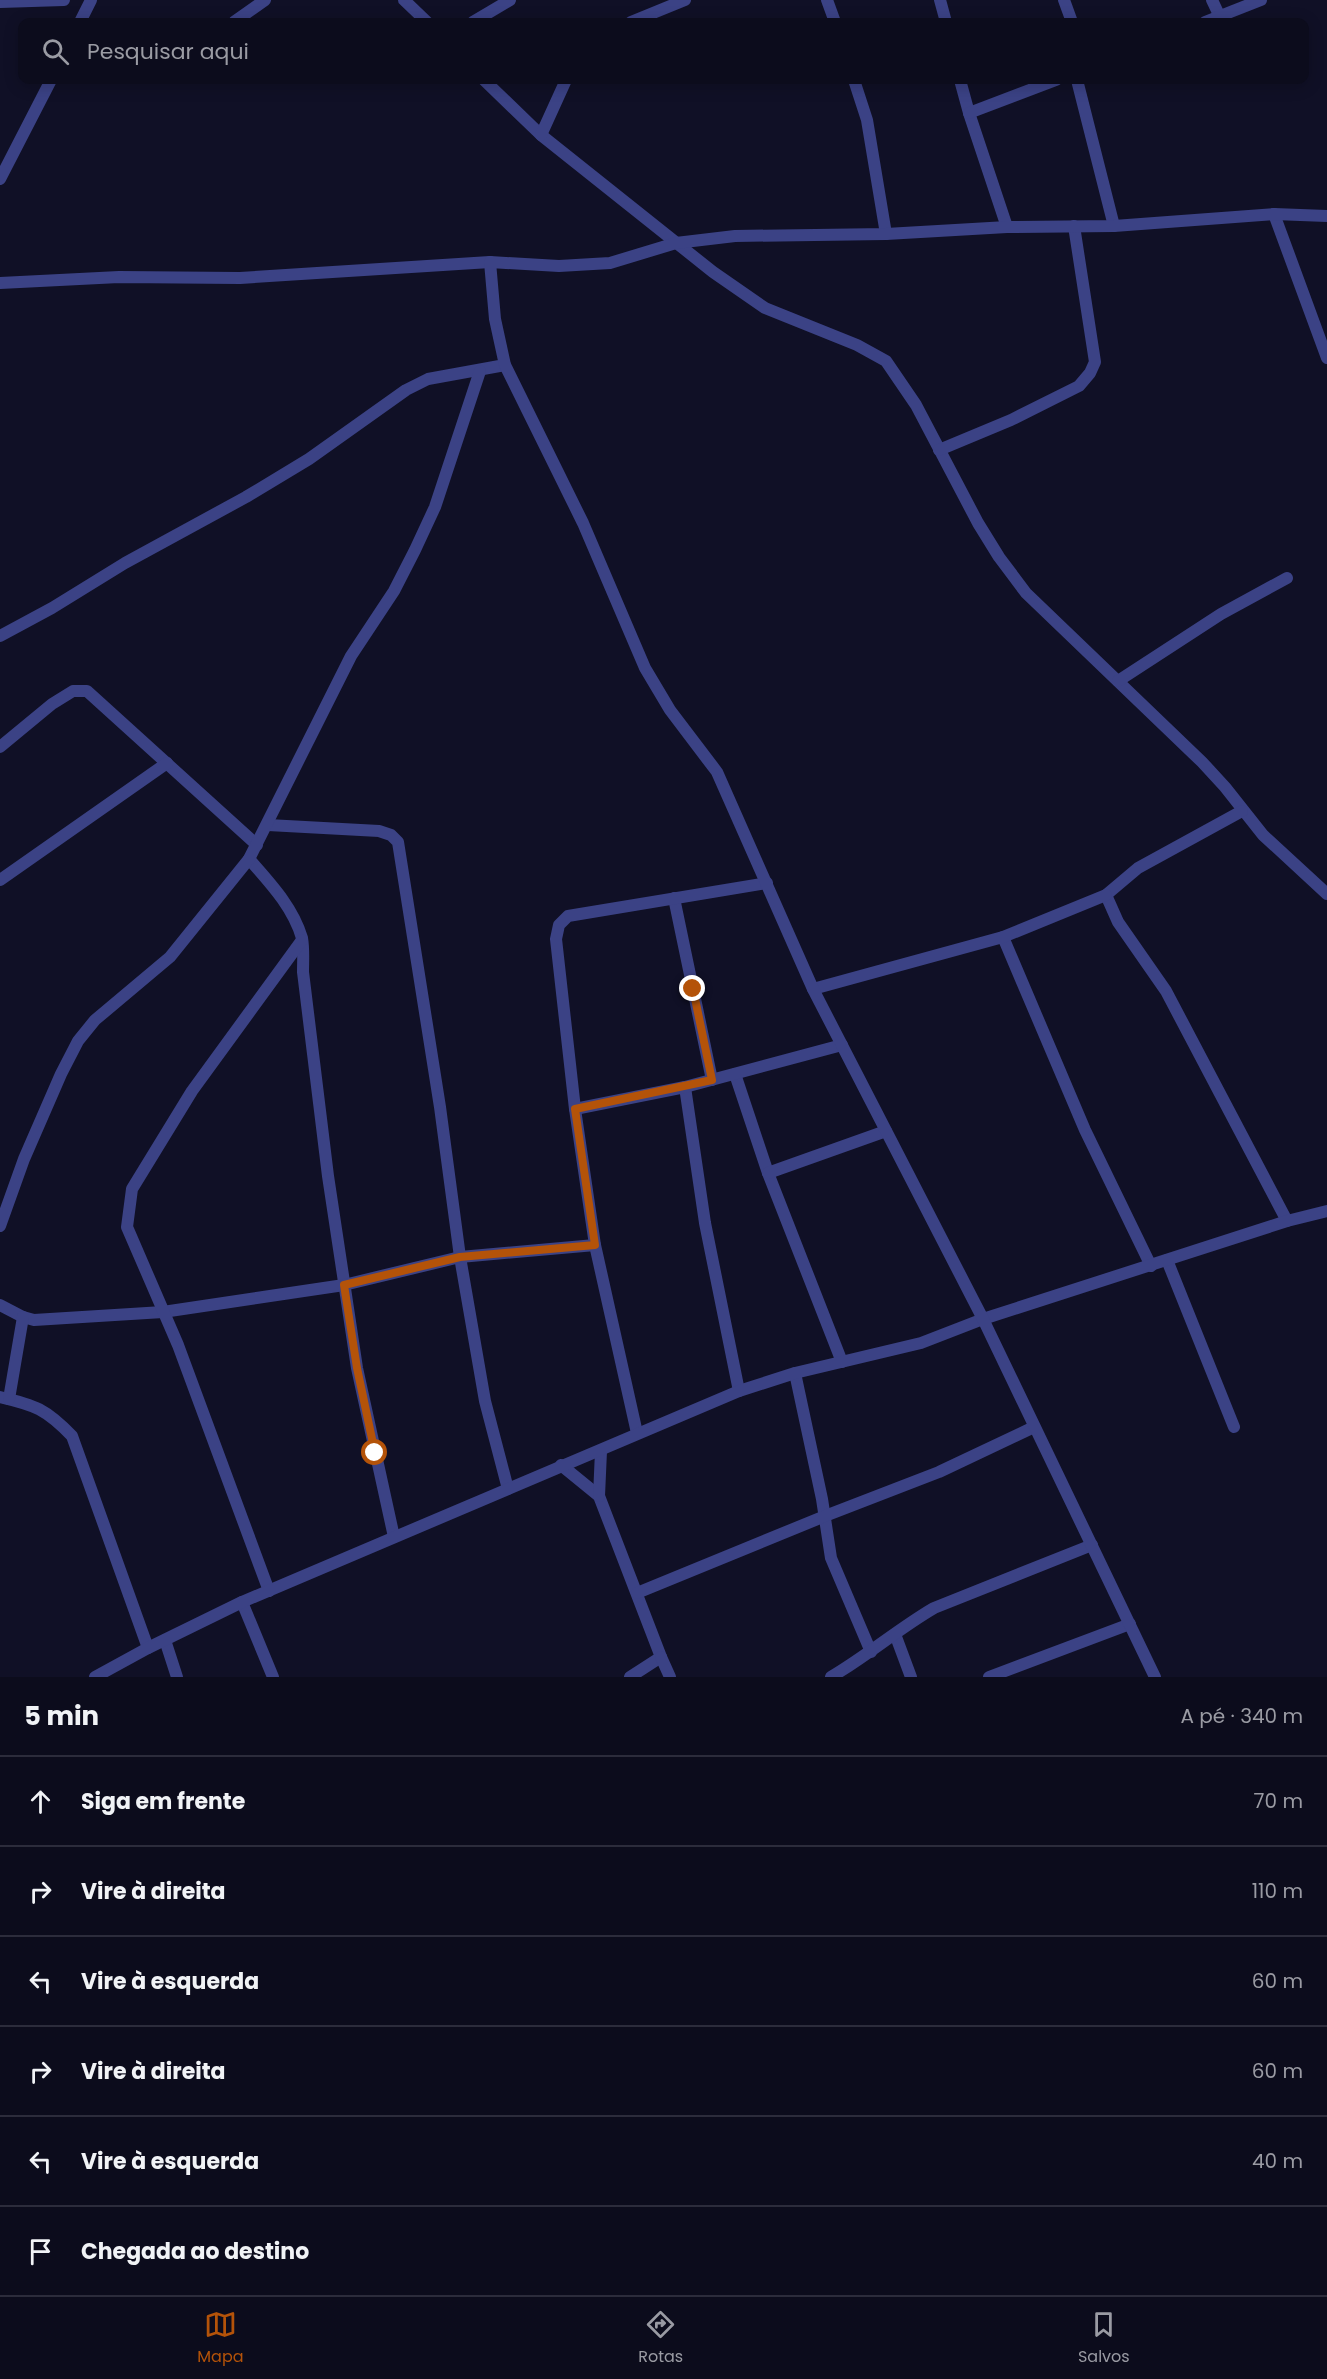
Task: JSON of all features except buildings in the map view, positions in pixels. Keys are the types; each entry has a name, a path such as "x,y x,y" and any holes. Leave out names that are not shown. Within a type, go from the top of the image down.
{"street":[{"path":"0,2 64,0"},
{"path":"82,18 91,0"},
{"path":"240,18 265,0"},
{"path":"404,0 423,18"},
{"path":"480,18 510,0"},
{"path":"642,18 685,0"},
{"path":"827,0 834,18"},
{"path":"940,0 945,18"},
{"path":"1064,0 1071,18"},
{"path":"1212,0 1220,17"},
{"path":"1217,18 1261,0"},
{"path":"0,179 49,84"},
{"path":"488,84 541,135 676,243 765,308 857,345 886,361 916,405 983,531 1026,593 1202,762 1263,835 1327,894"},
{"path":"541,135 564,84"},
{"path":"855,84 867,120 886,234"},
{"path":"961,84 1007,227"},
{"path":"969,113 1045,84"},
{"path":"1078,84 1114,226"},
{"path":"1274,214 1327,358"},
{"path":"0,283 119,277 240,278 490,262 559,267 610,263 676,243 735,236 886,234 1007,227 1114,226 1274,214 1327,216"},
{"path":"939,450 1011,420 1079,386 1090,373 1095,362 1074,226"},
{"path":"490,262 495,319 505,365 583,523 645,668 670,710 717,772 813,989 983,1319 1155,1677"},
{"path":"0,636 309,459 406,390 428,379 505,365"},
{"path":"0,1226 24,1159 78,1041 95,1020 170,957 249,859 257,845 351,656 394,591 420,540 435,507 480,371"},
{"path":"1118,681 1221,614 1287,578"},
{"path":"0,747 52,704 72,691 87,691 257,845"},
{"path":"0,880 167,763"},
{"path":"813,989 1003,937 1106,895 1138,868 1242,811"},
{"path":"268,825 379,831 391,835 398,842 440,1107 460,1257 485,1401 508,1490"},
{"path":"249,859 279,894 294,918 302,940 303,972 344,1285 357,1368 394,1537"},
{"path":"637,1433 595,1245 575,1109 556,939 559,925 568,916 767,883"},
{"path":"1106,895 1118,922 1166,991 1287,1221"},
{"path":"674,898 712,1080"},
{"path":"1003,937 1085,1130 1151,1266"},
{"path":"269,1591 215,1442 127,1227 132,1189 192,1091 302,940"},
{"path":"575,1109 685,1087 842,1046"},
{"path":"735,1074 768,1173 842,1362"},
{"path":"685,1087 705,1223 739,1391"},
{"path":"768,1173 886,1131"},
{"path":"95,1677 242,1602 739,1391 795,1373 921,1343 983,1319 1287,1221 1327,1211"},
{"path":"0,1305 34,1320 163,1312 344,1285 460,1257 595,1245"},
{"path":"1167,1260 1234,1427"},
{"path":"23,1317 4,1398 39,1407 55,1418 72,1436 148,1648"},
{"path":"795,1373 825,1515 831,1558 872,1652"},
{"path":"637,1593 825,1515 939,1472 1034,1427"},
{"path":"602,1451 600,1496 670,1677"},
{"path":"561,1466 600,1496"},
{"path":"831,1677 872,1652 934,1608 1092,1545"},
{"path":"242,1602 273,1677"},
{"path":"989,1677 1130,1624"},
{"path":"895,1634 911,1677"},
{"path":"165,1640 177,1677"},
{"path":"630,1677 661,1657"}],"route":[{"path":"375,1453 357,1368 344,1285 460,1257 595,1245 575,1109 712,1080 693,989"}]}
